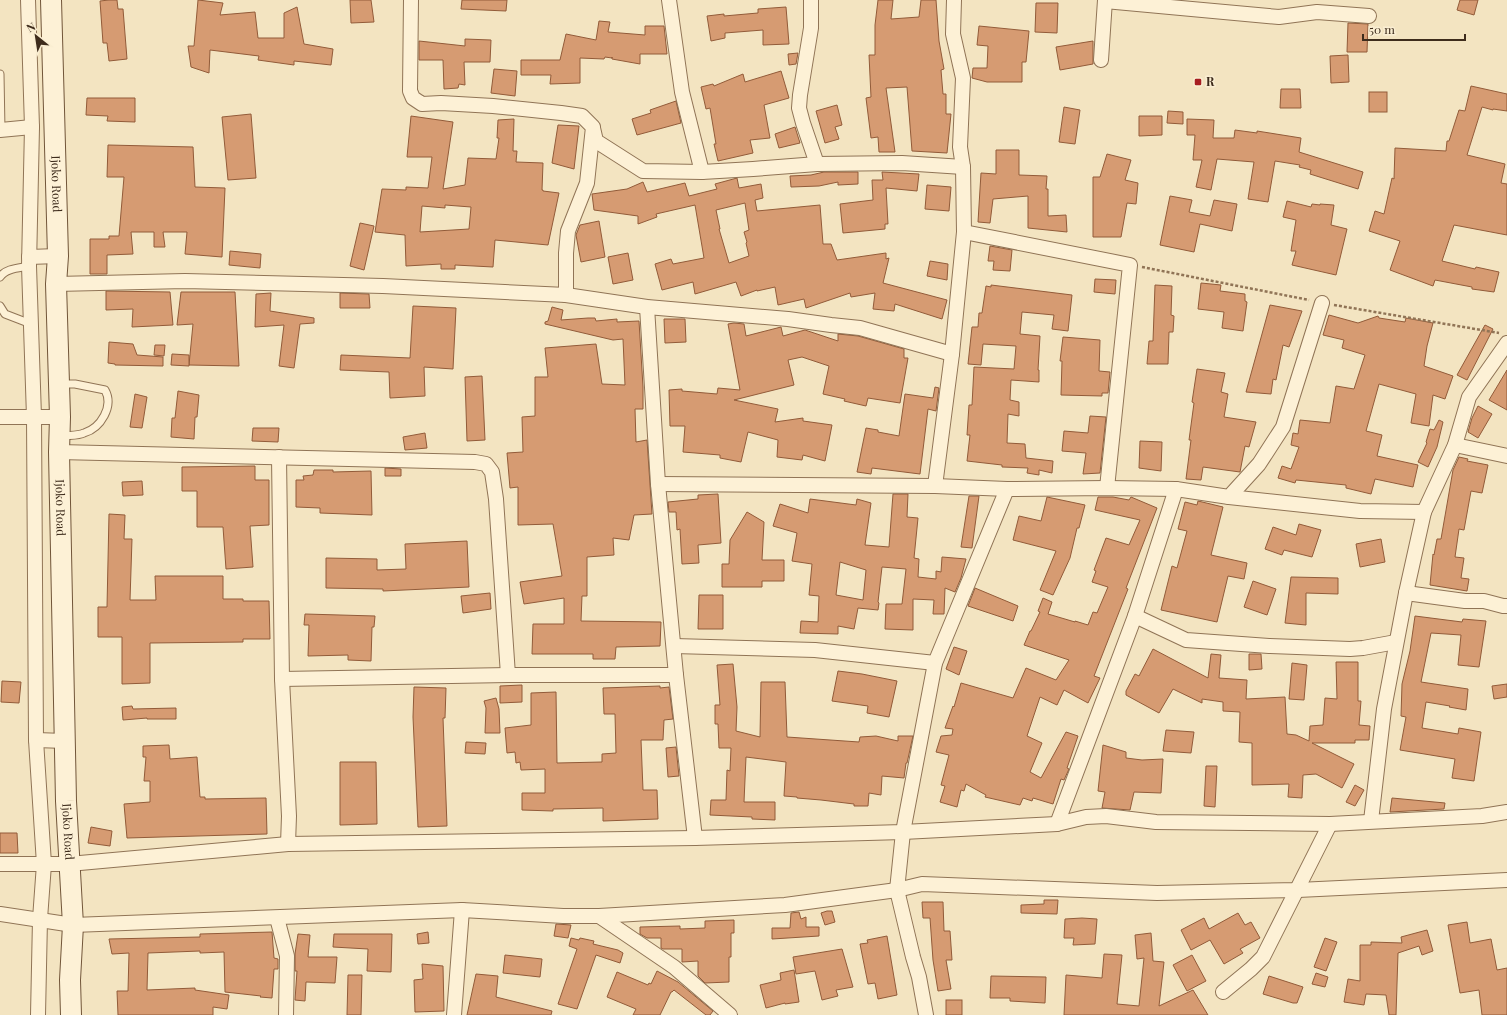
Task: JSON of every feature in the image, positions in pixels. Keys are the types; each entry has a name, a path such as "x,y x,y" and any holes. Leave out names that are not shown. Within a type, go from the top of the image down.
{"main road":[{"name":"Ijoko Road","path":"51,0 58,256 56,284 60,435 64,741 73,925 70,980 71,1015"}],"street":[{"path":"28,0 32,127 29,261 34,417 36,740 44,864 40,919 38,1015"},
{"path":"412,0 410,91 413,98 422,104 493,106 582,116 593,127 596,141 643,171 702,172 817,164 902,163 963,167"},
{"path":"669,0 682,92 702,172"},
{"path":"811,0 810,28 799,108 817,164"},
{"path":"935,486 952,354 964,232 963,167 960,147 963,78 953,34 954,0"},
{"path":"1101,60 1105,0 1279,17 1317,12 1369,16"},
{"path":"1,130 32,127"},
{"path":"566,295 566,253 568,231 588,183 593,127"},
{"path":"964,232 1130,265 1107,488"},
{"path":"29,261 58,256"},
{"path":"56,284 185,281 383,286 566,295 648,307 788,319 831,326 860,328 952,354"},
{"path":"1229,497 1259,464 1283,427 1322,302"},
{"path":"648,307 658,484 676,676 695,838"},
{"path":"1371,821 1384,709 1396,642 1424,512 1455,445 1469,397 1507,343"},
{"path":"0,417 34,417 60,435 279,456 475,462 486,464 492,472 496,499 508,675"},
{"path":"1455,445 1507,456"},
{"path":"279,456 282,679 289,816 288,844"},
{"path":"658,484 935,486 1007,490 1107,488 1176,489 1229,497 1360,511 1424,512"},
{"path":"1057,824 1135,616 1176,489"},
{"path":"926,1015 920,977 913,958 898,890 903,832 935,663 1007,490"},
{"path":"1406,593 1465,601 1484,601 1507,606"},
{"path":"1135,616 1186,640 1350,649 1396,642"},
{"path":"674,646 816,650 935,663"},
{"path":"282,679 508,675 676,676"},
{"path":"36,740 64,741"},
{"path":"0,864 69,864 288,844 695,838 903,832 1057,824 1086,817 1106,816 1156,822 1330,824 1482,816 1507,812"},
{"path":"1222,992 1251,969 1263,957 1330,824"},
{"path":"0,914 73,925 462,910 563,916 599,916 785,905 898,890 922,884 1157,893 1298,890 1507,880"},
{"path":"454,1015 462,910"},
{"path":"599,916 674,967 730,1015"},
{"path":"277,918 287,956 286,1015"}],"lane":[{"path":"0,74 1,130"},
{"path":"0,277 2,273 29,261"},
{"path":"0,306 5,314 31,324"},
{"path":"59,384 75,384 105,390 108,395 107,410 98,425 84,433 60,435"}],"building":[{"path":"117,0 118,9 123,9 127,59 109,61 107,43 103,43 100,1"},
{"path":"198,0 223,3 220,15 255,12 258,38 284,38 284,13 297,7 304,44 333,49 331,65 294,61 294,65 258,60 259,56 210,50 209,73 191,67 188,46 194,46"},
{"path":"350,0 371,0 374,22 351,23"},
{"path":"462,0 507,0 506,11 461,9"},
{"path":"878,0 893,0 891,19 919,17 921,0 936,0 939,41 944,69 941,70 943,94 946,94 946,114 951,114 947,153 912,151 907,87 886,88 895,152 879,152 878,137 871,138 866,98 871,97 869,55 875,55 875,25"},
{"path":"1460,0 1478,0 1474,15 1457,10"},
{"path":"1036,3 1058,3 1057,33 1035,32"},
{"path":"786,7 789,44 763,45 763,30 725,33 725,38 711,41 707,16 758,13 758,9"},
{"path":"599,21 610,22 608,32 645,35 645,26 664,26 667,54 640,54 640,64 605,57 604,59 580,58 580,83 550,84 551,75 521,75 521,60 560,60 566,34 596,40"},
{"path":"1348,23 1368,24 1367,52 1347,52"},
{"path":"979,26 1029,31 1026,62 1022,62 1022,82 987,82 972,78 973,68 987,68 988,46 977,45"},
{"path":"465,39 491,40 490,62 464,62 465,85 459,84 458,88 444,89 443,60 419,60 419,41 465,46"},
{"path":"1093,41 1093,64 1060,70 1056,47"},
{"path":"798,53 796,64 789,65 788,54"},
{"path":"1348,55 1349,82 1331,83 1330,56"},
{"path":"494,69 517,71 515,96 491,93"},
{"path":"781,71 789,98 764,105 770,138 750,140 753,153 718,161 714,144 716,144 710,108 706,109 701,87 713,84 714,86 743,74 745,82"},
{"path":"1471,86 1507,94 1507,111 1493,110 1482,107 1467,155 1505,164 1501,183 1507,184 1507,235 1454,225 1442,261 1475,269 1476,267 1499,272 1494,292 1472,289 1472,287 1435,280 1433,286 1390,270 1400,241 1369,231 1375,211 1384,214 1392,178 1394,179 1395,148 1446,151 1447,141 1449,141 1459,110 1465,111"},
{"path":"1281,89 1300,89 1301,108 1280,108"},
{"path":"1369,92 1387,92 1387,112 1369,112"},
{"path":"87,98 135,98 135,122 107,121 108,116 86,115"},
{"path":"676,101 681,123 637,135 632,119 651,113 650,110"},
{"path":"837,105 842,125 835,127 839,139 825,143 816,111"},
{"path":"1064,107 1080,110 1075,144 1059,142"},
{"path":"1168,111 1183,112 1183,124 1167,123"},
{"path":"251,114 256,178 228,180 222,117"},
{"path":"411,116 453,122 443,189 465,185 468,158 496,159 499,138 497,138 498,120 514,119 513,151 517,151 516,162 543,163 542,190 559,193 548,245 495,240 493,267 455,265 455,269 441,269 441,264 406,266 405,235 375,232 382,189 406,190 406,187 428,188 432,157 407,157","holes":["445,205 471,207 469,229 420,232 422,206 445,208"]},
{"path":"1139,116 1162,116 1162,135 1139,136"},
{"path":"1187,119 1214,120 1213,138 1234,138 1235,130 1257,133 1257,131 1301,138 1299,152 1363,172 1358,189 1310,174 1311,170 1299,167 1300,165 1275,161 1268,202 1248,199 1254,162 1217,159 1211,190 1196,187 1202,160 1193,160 1195,135 1187,135"},
{"path":"558,125 579,126 574,169 552,163"},
{"path":"795,127 800,143 779,148 775,134"},
{"path":"108,145 193,147 195,187 225,188 222,257 185,254 187,232 163,232 165,247 154,247 154,232 131,232 133,254 107,255 107,274 90,274 90,239 109,239 109,236 119,236 124,177 107,177"},
{"path":"996,150 1019,150 1019,175 1047,176 1046,189 1048,189 1048,216 1066,215 1067,232 1028,228 1028,196 993,199 990,223 978,222 981,173 996,174"},
{"path":"1107,154 1131,160 1125,180 1138,183 1136,204 1127,203 1121,237 1093,237 1093,177 1100,177"},
{"path":"824,172 858,172 858,184 838,185 838,182 819,186 791,187 790,176 811,175"},
{"path":"882,172 919,174 917,191 886,188 888,224 885,224 885,229 843,233 840,204 873,200 872,180 883,180"},
{"path":"737,178 739,188 761,184 763,198 755,200 757,211 820,205 823,244 831,244 837,260 886,253 886,259 889,258 883,283 947,300 942,319 895,304 894,311 873,309 875,293 851,297 850,293 806,308 804,299 778,305 775,287 757,290 741,296 736,282 695,294 693,282 662,290 655,264 671,259 673,264 704,258 695,205 656,214 657,217 638,224 638,216 594,210 592,194 627,189 643,182 647,192 685,183 689,196 717,189 715,184","holes":["745,203 749,230 744,232 749,256 729,263 719,229 716,210"]},
{"path":"927,185 951,187 949,211 925,209"},
{"path":"1170,196 1192,200 1189,212 1210,216 1214,200 1237,204 1232,231 1200,224 1194,252 1160,245"},
{"path":"1287,201 1311,207 1312,204 1334,205 1331,225 1347,229 1336,275 1292,265 1296,251 1291,251 1296,220 1283,217"},
{"path":"599,221 605,257 581,262 576,235 580,225"},
{"path":"360,223 374,226 364,270 350,266"},
{"path":"990,246 1012,250 1010,271 993,270 994,261 988,261"},
{"path":"230,251 261,254 260,268 229,265"},
{"path":"628,253 633,280 613,284 608,257"},
{"path":"930,261 948,264 947,280 927,276"},
{"path":"1095,279 1116,280 1115,294 1094,292"},
{"path":"1201,283 1221,285 1220,291 1245,294 1245,301 1247,302 1243,331 1222,328 1224,312 1198,309"},
{"path":"991,285 1072,295 1068,331 1052,329 1054,315 1022,312 1020,334 1040,336 1038,370 1039,382 1011,380 1010,400 1019,402 1019,416 1008,414 1007,443 1025,444 1026,458 1053,461 1052,473 1039,470 1039,475 1027,473 1028,468 1002,467 1002,465 967,461 970,435 967,435 969,405 972,405 974,367 1014,369 1016,346 983,344 981,365 968,364 972,327 978,327 979,313 982,313 986,286 991,287"},
{"path":"1155,285 1172,286 1171,315 1174,316 1173,332 1169,332 1168,364 1147,364 1149,341 1153,341"},
{"path":"106,291 170,292 173,325 132,327 133,309 106,310"},
{"path":"181,292 235,292 239,366 189,365 193,324 177,325"},
{"path":"271,293 270,311 314,318 314,323 300,324 294,368 279,366 284,325 255,327 256,294"},
{"path":"340,293 369,294 370,308 340,308"},
{"path":"1270,305 1302,311 1289,347 1283,345 1276,380 1273,379 1271,394 1246,392"},
{"path":"413,306 456,308 453,369 424,367 425,396 390,398 389,372 340,370 341,355 410,358"},
{"path":"552,307 563,310 561,320 595,318 596,321 617,319 617,322 639,321 643,409 635,409 636,442 647,440 652,514 634,515 629,540 613,538 614,555 587,557 587,596 582,596 581,621 661,622 660,646 616,647 615,659 593,659 593,654 532,654 533,624 564,624 564,598 524,604 520,582 562,576 553,524 518,525 518,487 510,488 507,453 523,452 522,417 535,416 535,377 548,377 545,348 596,344 602,384 625,385 623,339 613,340 545,324 545,322 548,321"},
{"path":"1329,315 1358,323 1378,316 1379,318 1405,322 1406,318 1433,323 1424,366 1453,376 1445,399 1433,395 1429,426 1411,423 1416,394 1379,384 1366,431 1382,435 1377,456 1418,465 1413,487 1375,479 1371,494 1346,488 1346,485 1296,480 1295,483 1278,478 1282,466 1291,469 1299,447 1291,445 1293,433 1298,434 1300,420 1330,423 1336,386 1354,389 1365,355 1342,348 1344,340 1323,335"},
{"path":"664,319 685,319 686,342 665,343"},
{"path":"728,324 744,324 746,336 781,327 783,336 805,330 838,341 838,334 858,336 904,349 904,358 908,358 900,403 868,398 866,406 823,394 829,366 802,357 788,360 794,385 734,400 778,409 775,422 803,418 803,421 832,425 825,461 803,455 802,460 777,457 778,440 748,432 741,462 720,458 720,455 683,452 685,426 670,426 669,390 682,389 682,391 717,394 718,388 740,390"},
{"path":"1485,325 1493,329 1467,380 1457,375"},
{"path":"1063,337 1100,340 1099,371 1110,372 1108,393 1102,393 1102,396 1061,395 1062,361 1060,361"},
{"path":"109,342 133,344 137,355 163,357 163,366 115,365 108,363"},
{"path":"155,345 165,345 164,356 154,355"},
{"path":"172,354 189,355 189,366 171,365"},
{"path":"1197,369 1225,373 1221,392 1228,394 1224,417 1256,422 1249,447 1245,446 1240,472 1203,467 1201,480 1186,479 1194,403 1192,402"},
{"path":"1507,370 1507,410 1489,400"},
{"path":"482,376 485,440 467,441 465,377"},
{"path":"935,387 939,388 936,411 928,409 920,474 872,468 871,474 857,472 866,428 899,436 905,394 933,398"},
{"path":"178,391 199,395 197,417 195,417 194,439 171,437 172,418 175,418"},
{"path":"135,394 147,397 142,428 130,427"},
{"path":"1478,406 1492,414 1478,438 1468,432 1472,418"},
{"path":"1090,416 1106,417 1100,473 1083,474 1086,453 1062,451 1064,431 1088,433"},
{"path":"1439,420 1443,422 1437,447 1428,467 1418,462 1427,443 1430,429 1434,430"},
{"path":"253,428 279,428 278,442 252,441"},
{"path":"425,433 427,448 405,450 403,437"},
{"path":"1140,441 1162,442 1161,471 1139,468"},
{"path":"1459,457 1468,459 1467,461 1488,465 1482,493 1471,491 1464,530 1459,529 1455,557 1464,558 1461,578 1469,579 1467,591 1430,585 1433,554 1434,555 1437,539 1441,539 1453,470"},
{"path":"255,466 255,480 269,480 269,525 250,526 253,567 226,569 223,527 197,527 197,491 182,491 182,467"},
{"path":"385,468 401,469 401,476 385,476"},
{"path":"314,470 333,470 333,472 371,471 372,515 320,513 320,508 296,507 296,480 304,480 303,476 313,475"},
{"path":"142,481 143,495 123,496 122,482"},
{"path":"718,494 721,543 698,545 699,563 682,564 680,529 677,530 676,512 669,512 668,502 698,499 698,495"},
{"path":"893,494 908,494 907,517 918,518 914,558 919,559 918,577 936,579 936,571 941,572 942,557 966,559 961,578 955,592 945,588 944,614 933,614 934,600 913,599 913,630 885,629 886,604 902,604 906,569 882,567 878,610 858,608 854,629 838,626 838,634 800,633 801,621 818,622 819,596 809,595 812,564 792,561 797,533 773,526 780,504 808,513 810,499 856,505 857,499 871,503 865,545 889,547","holes":["840,562 866,570 863,600 836,595"]},
{"path":"969,496 979,496 972,548 961,547"},
{"path":"1047,497 1085,505 1079,528 1077,528 1070,558 1053,595 1040,590 1056,551 1013,540 1019,516 1041,521"},
{"path":"1098,497 1113,497 1129,500 1131,497 1157,508 1126,588 1128,589 1094,676 1100,678 1088,703 1064,690 1057,705 1040,697 1027,736 1042,743 1030,772 1041,778 1066,732 1078,736 1067,768 1069,769 1064,780 1061,779 1053,804 1033,798 1032,801 1023,798 1020,805 985,797 986,795 966,784 964,791 961,790 957,807 940,802 945,786 941,785 949,755 936,752 941,736 952,735 953,729 945,728 953,706 954,707 961,683 1013,698 1026,668 1056,680 1069,660 1024,645 1040,612 1038,611 1043,598 1052,602 1048,614 1075,622 1088,625 1093,612 1097,613 1108,587 1092,582 1096,571 1094,570 1106,538 1129,545 1140,520 1095,510"},
{"path":"1198,501 1223,507 1211,555 1247,563 1244,579 1228,576 1217,622 1161,610 1172,566 1177,568 1187,531 1178,529 1185,502 1197,505"},
{"path":"747,512 764,522 762,560 784,560 784,581 762,581 762,587 722,587 722,564 729,564 730,540"},
{"path":"109,514 125,515 124,539 132,539 130,600 156,600 155,576 223,576 223,599 269,601 270,639 243,639 243,642 150,643 150,683 122,684 122,637 98,637 98,607 107,607"},
{"path":"1299,524 1321,530 1312,557 1284,550 1282,555 1265,549 1273,527 1296,535"},
{"path":"1381,539 1385,562 1360,567 1356,544"},
{"path":"467,541 469,587 383,591 383,589 326,588 326,558 377,559 377,570 406,569 405,544"},
{"path":"1291,577 1338,578 1338,594 1306,593 1306,625 1285,623"},
{"path":"1253,581 1276,589 1267,615 1244,607"},
{"path":"975,588 1018,606 1013,621 968,606"},
{"path":"490,593 491,609 463,613 461,596"},
{"path":"699,595 723,595 723,629 698,629"},
{"path":"305,614 375,616 374,627 372,627 371,661 348,660 348,655 308,656 309,625 304,625"},
{"path":"1415,616 1462,622 1463,619 1486,621 1479,667 1458,665 1461,635 1431,633 1421,682 1468,689 1466,710 1426,702 1422,728 1458,734 1459,728 1481,732 1474,781 1452,778 1455,759 1400,750 1406,717 1401,716 1402,684 1410,651"},
{"path":"954,647 967,651 959,675 946,669"},
{"path":"1153,649 1208,678 1211,654 1221,655 1219,678 1247,680 1246,699 1285,697 1287,734 1296,735 1309,741 1310,726 1323,725 1325,698 1337,699 1336,662 1358,662 1358,701 1361,701 1359,725 1370,726 1369,740 1355,740 1355,743 1312,743 1354,764 1342,788 1316,774 1303,775 1302,798 1288,797 1289,784 1252,785 1252,743 1239,742 1240,712 1223,711 1223,702 1202,699 1202,703 1173,689 1159,713 1126,695 1126,691 1135,674 1139,676"},
{"path":"1249,654 1261,654 1262,669 1249,670"},
{"path":"1292,663 1307,665 1304,700 1289,699"},
{"path":"733,664 737,707 736,731 760,737 761,682 785,682 787,737 859,742 860,737 876,736 898,741 898,736 913,736 904,778 882,776 881,795 869,793 868,806 854,806 854,804 784,796 786,762 746,757 744,802 775,802 775,820 752,819 752,817 710,815 711,800 726,800 727,770 730,771 731,748 719,748 718,724 715,724 715,705 720,705 717,665"},
{"path":"838,671 897,681 889,717 867,713 868,706 832,701"},
{"path":"2,681 21,682 19,703 1,702"},
{"path":"1507,684 1507,697 1494,699 1492,686"},
{"path":"522,685 522,702 500,703 500,686"},
{"path":"660,686 660,688 669,687 673,719 664,720 663,740 641,740 643,790 657,790 658,819 603,821 603,808 553,809 553,811 522,810 522,793 545,793 545,769 521,770 520,762 516,763 515,752 507,753 505,728 531,725 531,693 556,692 557,763 602,762 602,754 616,753 615,714 604,714 603,688"},
{"path":"414,687 446,688 445,718 443,718 447,826 418,827 413,717"},
{"path":"496,698 499,709 500,733 485,733 486,708 484,701"},
{"path":"132,706 133,709 176,708 176,719 147,718 123,720 122,707"},
{"path":"1166,730 1194,732 1191,753 1163,751"},
{"path":"466,742 486,743 485,754 465,753"},
{"path":"169,745 170,759 197,757 200,797 205,797 205,799 266,798 267,834 127,838 124,804 150,802 150,781 144,781 146,757 143,757 143,746"},
{"path":"1103,745 1126,752 1126,758 1142,760 1163,759 1161,793 1134,792 1130,810 1102,808 1105,792 1098,791"},
{"path":"676,747 679,776 668,777 666,748"},
{"path":"340,762 376,762 377,824 340,825"},
{"path":"1206,766 1217,766 1215,807 1204,806"},
{"path":"1355,785 1364,790 1355,806 1346,802"},
{"path":"1392,798 1445,803 1444,809 1390,812"},
{"path":"91,827 112,831 110,846 88,843"},
{"path":"0,833 17,833 18,853 0,853"},
{"path":"1044,900 1058,900 1057,914 1021,913 1021,905 1044,904"},
{"path":"922,902 943,902 944,931 950,931 952,960 946,960 951,989 938,991 933,960 930,918 923,918"},
{"path":"832,911 835,922 825,925 821,913"},
{"path":"799,912 801,919 806,917 806,927 819,927 819,936 772,939 772,928 790,928 791,913"},
{"path":"1238,913 1245,925 1251,922 1260,938 1240,949 1243,953 1224,964 1210,940 1191,950 1181,930 1204,918 1209,929"},
{"path":"1065,919 1097,919 1095,944 1073,945 1074,938 1064,938"},
{"path":"734,920 734,933 731,933 731,957 729,957 729,982 705,983 698,976 698,961 682,962 682,949 663,949 661,948 661,938 647,938 640,934 640,927 680,926 680,929 705,928 705,921"},
{"path":"1467,922 1470,943 1491,939 1497,970 1507,968 1507,1015 1482,1015 1479,990 1460,993 1448,925"},
{"path":"556,924 571,925 568,938 554,936"},
{"path":"1427,930 1433,951 1422,955 1419,946 1398,953 1396,1015 1389,1015 1386,995 1366,994 1364,1005 1344,1002 1348,979 1360,981 1360,945 1371,945 1371,942 1402,943 1401,937"},
{"path":"272,932 274,958 278,959 278,969 274,969 272,998 225,992 224,952 200,953 200,951 148,953 147,990 195,988 195,990 229,995 227,1009 213,1007 213,1015 118,1015 117,991 128,991 129,953 112,954 109,939 200,937 200,934"},
{"path":"428,932 429,943 418,944 417,934"},
{"path":"1151,933 1153,961 1164,962 1159,1006 1193,990 1208,1015 1064,1015 1066,975 1102,978 1104,954 1122,955 1117,1004 1139,1006 1144,958 1137,959 1135,935"},
{"path":"298,934 310,935 308,957 337,957 335,983 306,982 305,1001 295,1000 297,971 295,971 295,954"},
{"path":"334,934 392,934 391,972 367,971 368,949 333,947"},
{"path":"887,936 897,995 878,999 875,983 868,984 860,944 868,943 867,940"},
{"path":"571,938 594,941 593,944 618,950 623,953 620,963 596,955 577,1009 558,1004 577,949 569,946"},
{"path":"1325,938 1337,942 1326,971 1314,967"},
{"path":"842,949 853,987 836,990 838,996 822,1000 815,971 796,974 793,957"},
{"path":"505,955 542,959 540,977 503,973"},
{"path":"1192,955 1206,981 1187,991 1173,965"},
{"path":"422,964 443,966 444,1011 415,1012 414,980 423,979"},
{"path":"794,970 799,1002 785,1003 766,1008 760,985 781,980 780,973"},
{"path":"657,971 678,982 713,1011 710,1015 706,1015 674,990 671,992 660,1015 633,1015 636,1009 607,997 617,972 648,985 649,983 651,984"},
{"path":"1316,973 1328,977 1325,987 1312,984"},
{"path":"476,974 498,976 496,997 552,1011 551,1015 467,1015"},
{"path":"348,975 362,975 361,1015 347,1015"},
{"path":"991,976 1046,977 1045,1003 1010,1001 1010,998 990,998"},
{"path":"1269,976 1303,987 1297,1003 1263,994"},
{"path":"946,1000 962,1000 962,1015 946,1015"}],"place":[{"name":"R","path":"1198,82"}]}
